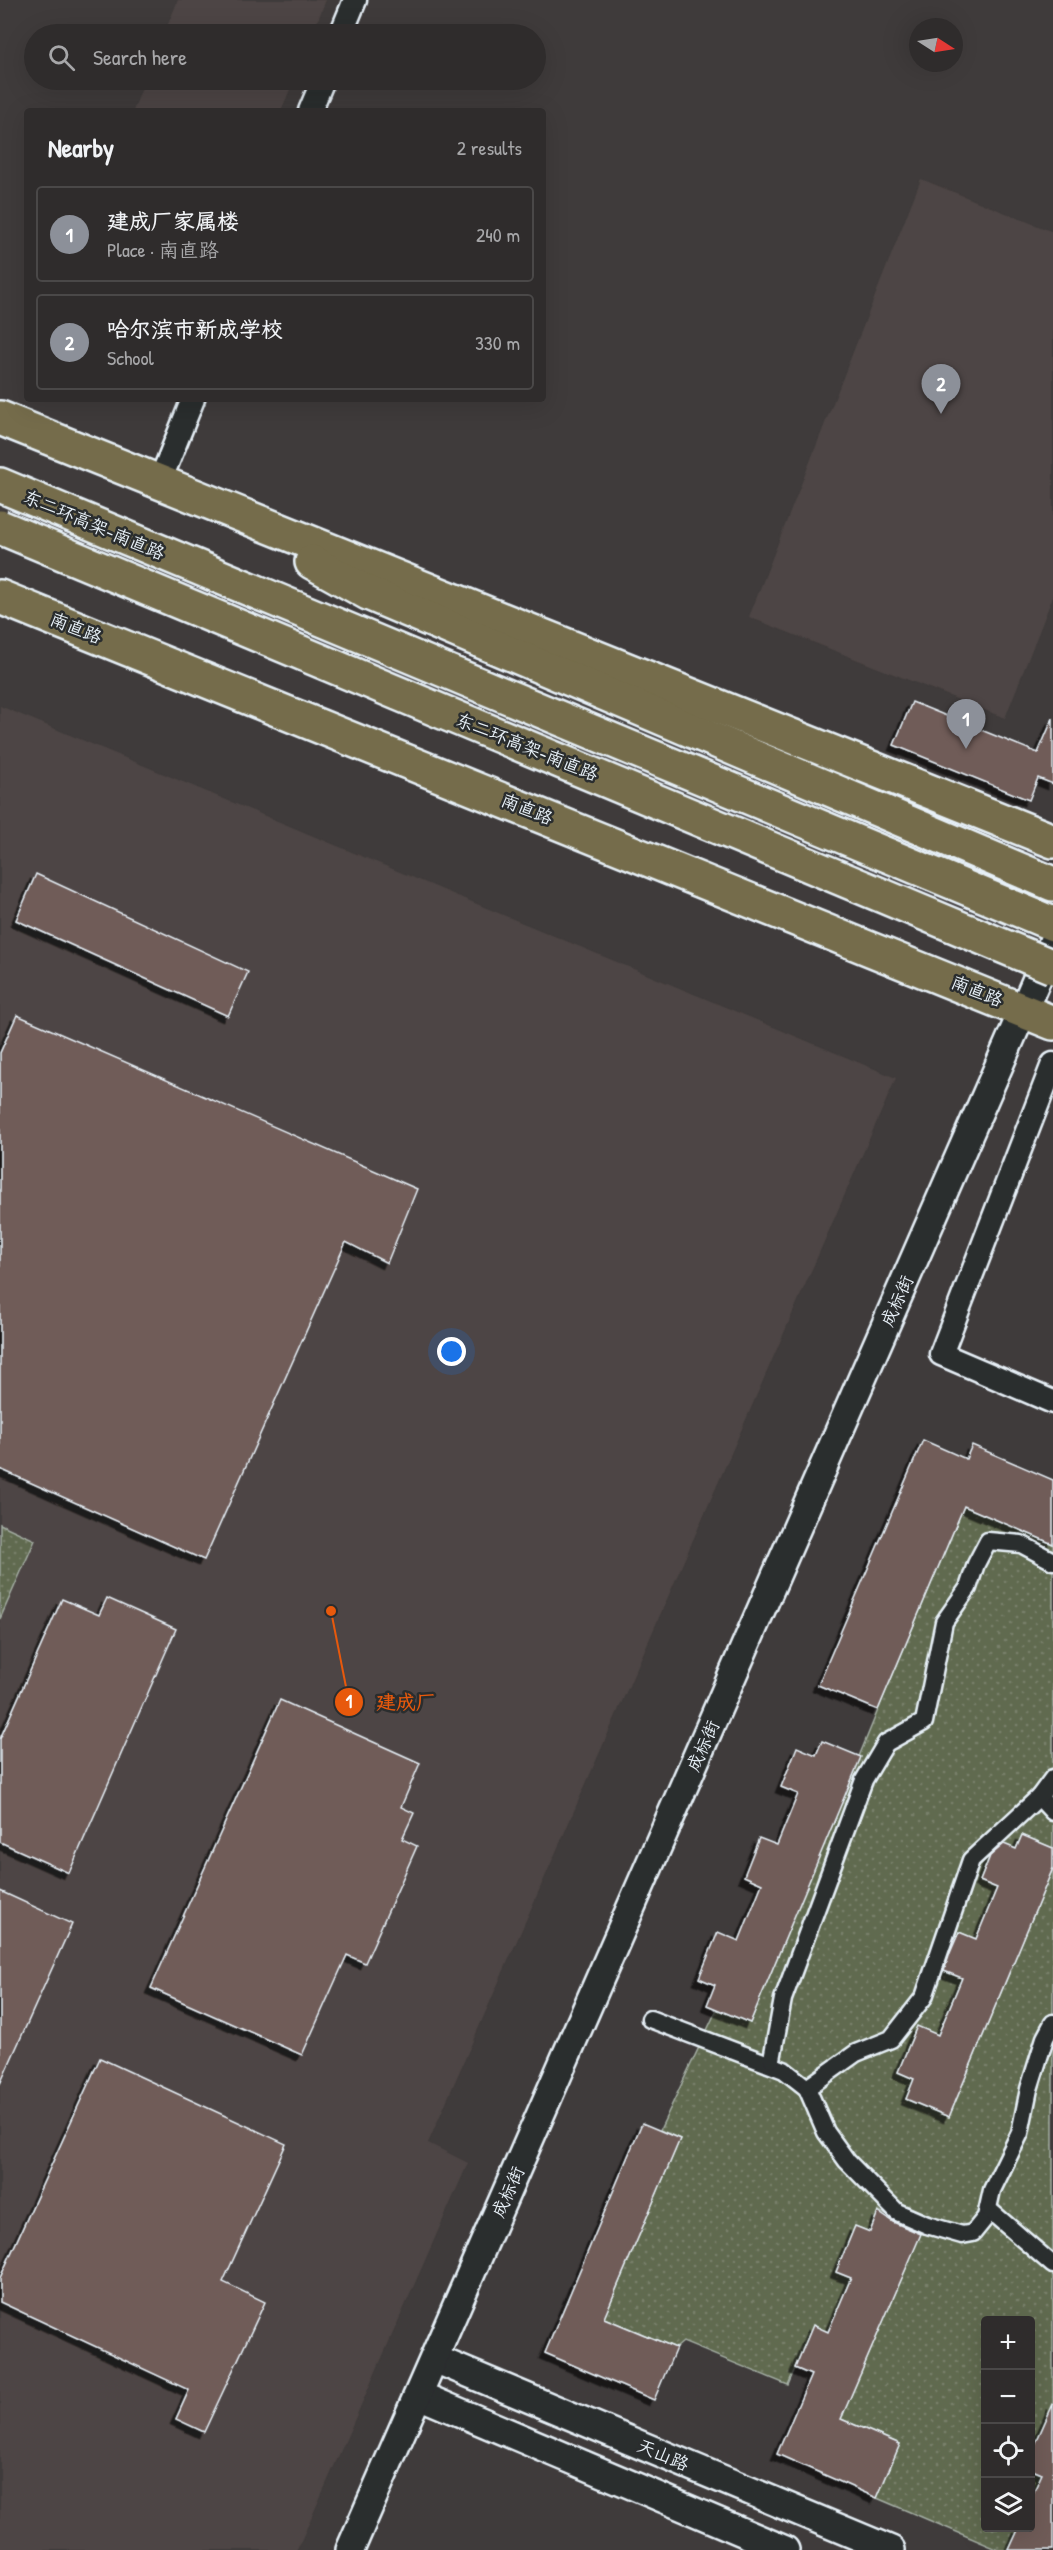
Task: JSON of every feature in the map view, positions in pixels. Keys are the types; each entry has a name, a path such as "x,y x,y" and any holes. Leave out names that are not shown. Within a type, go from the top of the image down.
{"highway":[{"path":"0,418 1053,841"},
{"name":"东二环高架-南直路","path":"0,485 1053,924"},
{"path":"172,486 368,593 1053,884"},
{"name":"东二环高架-南直路","path":"0,527 1053,967"},
{"name":"南直路","path":"0,597 1039,1016"}],"street":[{"path":"345,24 355,0"},
{"path":"311,108 319,90"},
{"path":"172,486 192,402"},
{"name":"成标街","path":"350,2550 1039,1016 1053,942"},
{"path":"1053,1064 941,1354 1053,1402"},
{"path":"772,2059 783,1999 864,1780 886,1743 924,1722 944,1622 968,1588 976,1564 988,1541 1022,1544 1053,1561"},
{"path":"807,2088 856,2053 891,2039 898,2031 924,1997 971,1860 1039,1797 1053,1778"},
{"path":"1039,1797 1053,1812"},
{"path":"650,2019 784,2070 807,2088 826,2132 847,2161 897,2212 927,2225 962,2235 973,2233 986,2217 992,2190 1020,2133 1029,2089 1045,2038 1053,2023"},
{"path":"988,2209 1053,2265"},
{"name":"天山路","path":"435,2359 891,2550"},
{"path":"419,2395 785,2550"}],"shaded area":[{"path":"178,0 326,0 316,24 168,24"},
{"path":"141,90 290,90 282,108 134,108"},
{"path":"921,179 1053,232 1053,596 1005,718 749,617"},
{"path":"0,706 896,1078 428,2143 468,2163 297,2550 0,2550"}],"green space":[{"path":"964,1506 1053,1544 1053,1848 1022,1835 1016,1849 997,1841 980,1881 997,1888 976,1939 959,1932 943,1970 962,1978 938,2035 906,2099 949,2117 1053,1868 1053,2428 1035,2451 1035,2316 981,2316 981,2532 1017,2532 1009,2550 999,2550 877,2498 900,2444 841,2419 922,2231 879,2212 870,2232 855,2226 836,2271 851,2278 828,2332 813,2326 788,2385 683,2342 676,2348 604,2318 680,2139 660,2130 717,2009 750,2023"},
{"path":"0,1524 35,1540 0,1619"},
{"path":"1035,2471 1042,2474 1035,2491"}],"building":[{"path":"912,702 1038,753 1053,718 1053,784 1038,778 1029,800 894,745"},
{"path":"36,874 248,972 228,1016 16,920"},
{"path":"17,1015 417,1189 387,1263 346,1242 204,1560 0,1469 0,1053"},
{"path":"923,1440 966,1459 972,1445 1053,1480 1053,1544 964,1506 878,1710 818,1685"},
{"path":"107,1598 176,1629 69,1873 0,1842 0,1739 62,1599 99,1615"},
{"path":"280,1700 420,1763 401,1807 414,1813 402,1839 417,1846 365,1963 347,1955 302,2055 151,1988"},
{"path":"822,1741 861,1757 750,2023 707,2005 715,1985 699,1978 718,1932 739,1941 762,1884 744,1876 759,1838 777,1845 798,1794 781,1787 797,1747 816,1755"},
{"path":"1022,1835 1053,1848 1053,1868 949,2117 906,2099 914,2079 898,2072 917,2026 938,2035 962,1978 944,1971 950,1953 959,1932 976,1939 997,1888 980,1881 990,1856 1004,1844 1016,1849"},
{"path":"0,1891 72,1924 0,2084"},
{"path":"100,2058 286,2144 223,2282 265,2302 204,2432 176,2419 189,2390 0,2302 0,2278"},
{"path":"642,2123 680,2139 604,2318 676,2348 654,2400 545,2353"},
{"path":"878,2212 893,2222 921,2234 841,2419 900,2444 877,2498 777,2454 811,2375 795,2368 813,2325 828,2332 851,2278 836,2272 855,2226 870,2232"},
{"path":"1053,2404 1053,2550 1009,2550 1017,2532 1035,2532 1035,2489 1042,2474 1035,2471 1035,2445"}],"place":[{"name":"哈尔滨市新成学校","path":"941,414"},
{"name":"建成厂家属楼","path":"966,749"},
{"name":"建成厂","path":"331,1611"}]}
